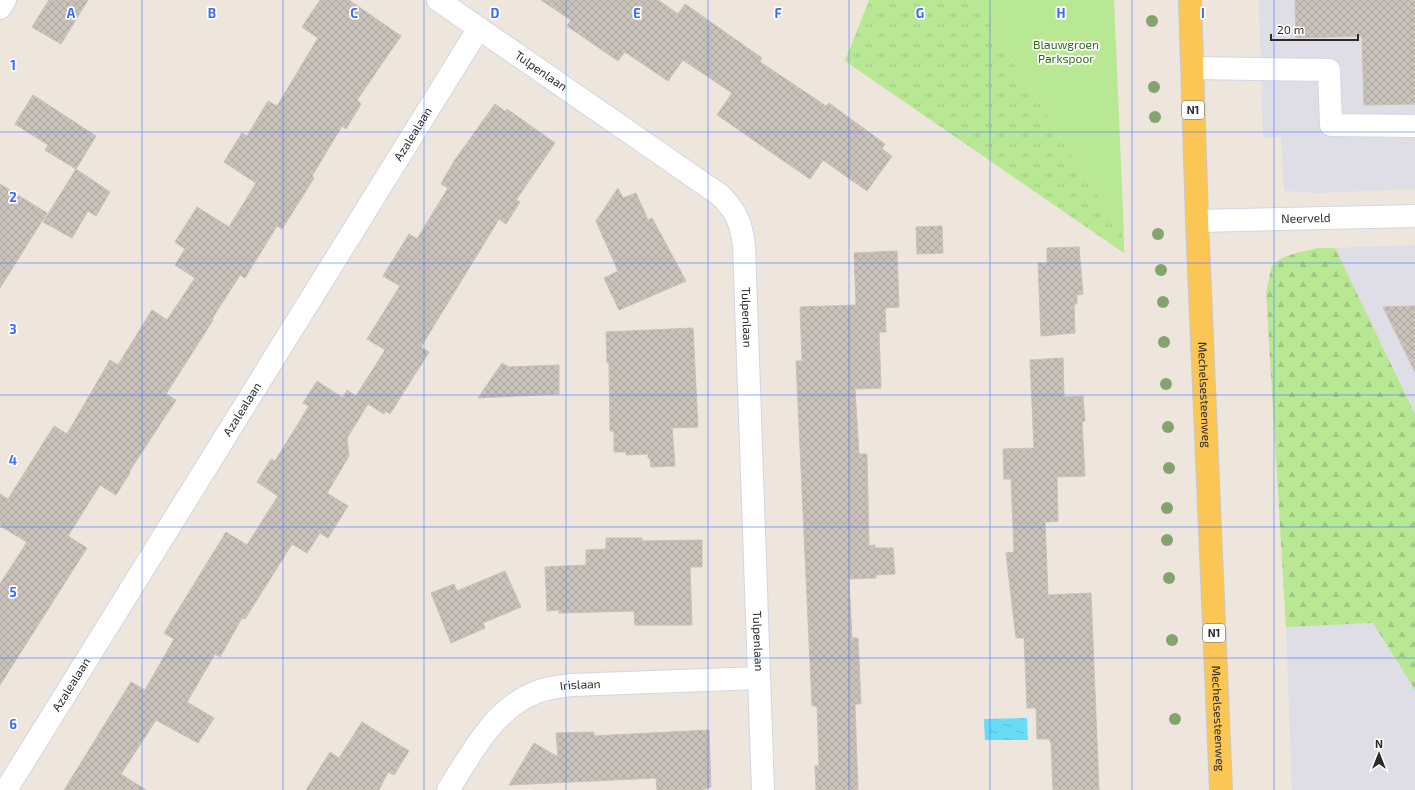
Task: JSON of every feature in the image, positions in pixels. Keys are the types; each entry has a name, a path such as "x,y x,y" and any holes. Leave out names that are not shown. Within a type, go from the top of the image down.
{"main road":[{"name":"Mechelsesteenweg","path":"1190,0 1197,221 1220,790"}],"street":[{"path":"0,8 5,0"},
{"name":"Tulpenlaan","path":"438,0 720,195 730,205 738,218 742,228 744,245 763,790"},
{"name":"Azalealaan","path":"6,790 479,28"},
{"path":"1192,68 1329,70 1331,125 1415,126"},
{"name":"Neerveld","path":"1197,221 1415,216"},
{"name":"Irislaan","path":"448,790 480,739 495,722 526,697 548,688 571,685 759,678"}],"shaded area":[{"path":"1259,0 1415,0 1415,189 1318,193 1284,191 1281,137 1263,138"},
{"path":"1415,245 1415,414 1335,248"},
{"path":"1373,623 1415,690 1415,790 1292,790 1286,627"}],"green space":[{"path":"869,0 974,0 1124,237 1124,253 845,61"},
{"name":"Blauwgroen Parkspoor","path":"974,0 1114,0 1124,237"},
{"path":"1318,248 1335,248 1415,414 1415,690 1373,623 1286,627 1266,292 1272,266 1276,262 1293,254"}],"water":[{"path":"1027,718 1028,740 985,740 984,719"}],"building":[{"path":"49,0 88,0 61,44 32,27"},
{"path":"320,0 349,0 401,36 357,100 361,104 346,129 342,126 312,176 314,178 282,229 277,226 245,278 240,275 212,319 213,320 166,394 176,400 129,472 130,473 116,495 100,485 68,536 87,548 0,685 0,584 27,542 0,526 0,494 8,499 54,426 67,434 110,360 118,365 152,310 167,320 195,278 175,265 185,249 175,242 197,207 229,227 256,183 224,162 242,133 247,136 268,101 277,106 318,38 302,27"},
{"path":"541,0 658,0 678,14 685,4 762,58 760,62 826,106 829,103 885,144 882,149 892,156 867,191 823,160 810,179 717,115 732,93 683,60 668,81 625,52 618,61 567,26 571,20"},
{"path":"1295,0 1415,0 1415,104 1364,105 1362,36 1296,38"},
{"path":"33,95 96,136 76,169 45,150 48,145 15,124"},
{"path":"495,104 506,112 507,109 555,143 516,200 520,202 506,224 499,219 421,347 429,352 390,414 386,411 384,414 368,404 347,438 349,456 327,493 348,506 328,538 320,533 307,553 292,544 245,619 242,618 220,657 215,654 187,702 214,718 198,743 156,720 121,774 146,790 64,790 131,682 145,690 174,639 164,633 226,532 247,545 278,496 257,482 271,459 275,461 309,406 303,403 317,381 343,398 347,390 356,396 385,350 367,339 400,286 383,276 409,234 417,239 448,188 441,184 454,161"},
{"path":"76,169 110,192 96,216 88,211 72,238 43,222"},
{"path":"0,184 47,213 0,288"},
{"path":"618,188 623,198 636,193 648,220 652,218 686,281 619,310 604,278 618,271 596,221"},
{"path":"942,226 943,253 917,254 916,227"},
{"path":"1079,247 1083,294 1077,295 1077,304 1074,304 1075,333 1041,336 1038,263 1047,263 1047,248"},
{"path":"897,251 899,307 885,308 886,332 879,332 881,388 855,389 859,454 867,454 869,546 875,545 875,548 893,548 895,574 876,575 876,578 849,579 852,638 858,638 861,704 855,704 858,790 816,790 815,766 819,766 817,706 812,706 796,361 802,361 800,307 856,305 854,253"},
{"path":"1415,306 1415,372 1383,307"},
{"path":"693,328 698,427 672,428 675,466 651,467 648,454 626,455 626,452 614,452 614,431 610,431 609,363 607,363 606,332"},
{"path":"1063,358 1064,397 1083,396 1085,421 1082,422 1085,476 1057,477 1058,521 1045,522 1048,595 1091,593 1099,790 1053,790 1051,742 1050,739 1037,739 1036,708 1027,708 1024,638 1016,638 1006,553 1014,552 1011,479 1004,479 1003,449 1034,448 1030,360"},
{"path":"502,363 509,367 559,365 559,394 478,398"},
{"path":"606,538 642,538 642,541 702,540 702,567 690,567 692,625 635,625 634,611 559,613 559,610 547,611 545,567 586,565 586,550 606,549"},
{"path":"505,571 521,607 483,623 485,628 451,643 431,593 454,584 457,591"},
{"path":"362,722 409,751 394,775 388,772 379,790 306,790 330,752 339,758"},
{"path":"709,730 711,787 701,790 657,790 656,778 509,785 534,743 558,757 556,733 594,732 594,736"}]}
